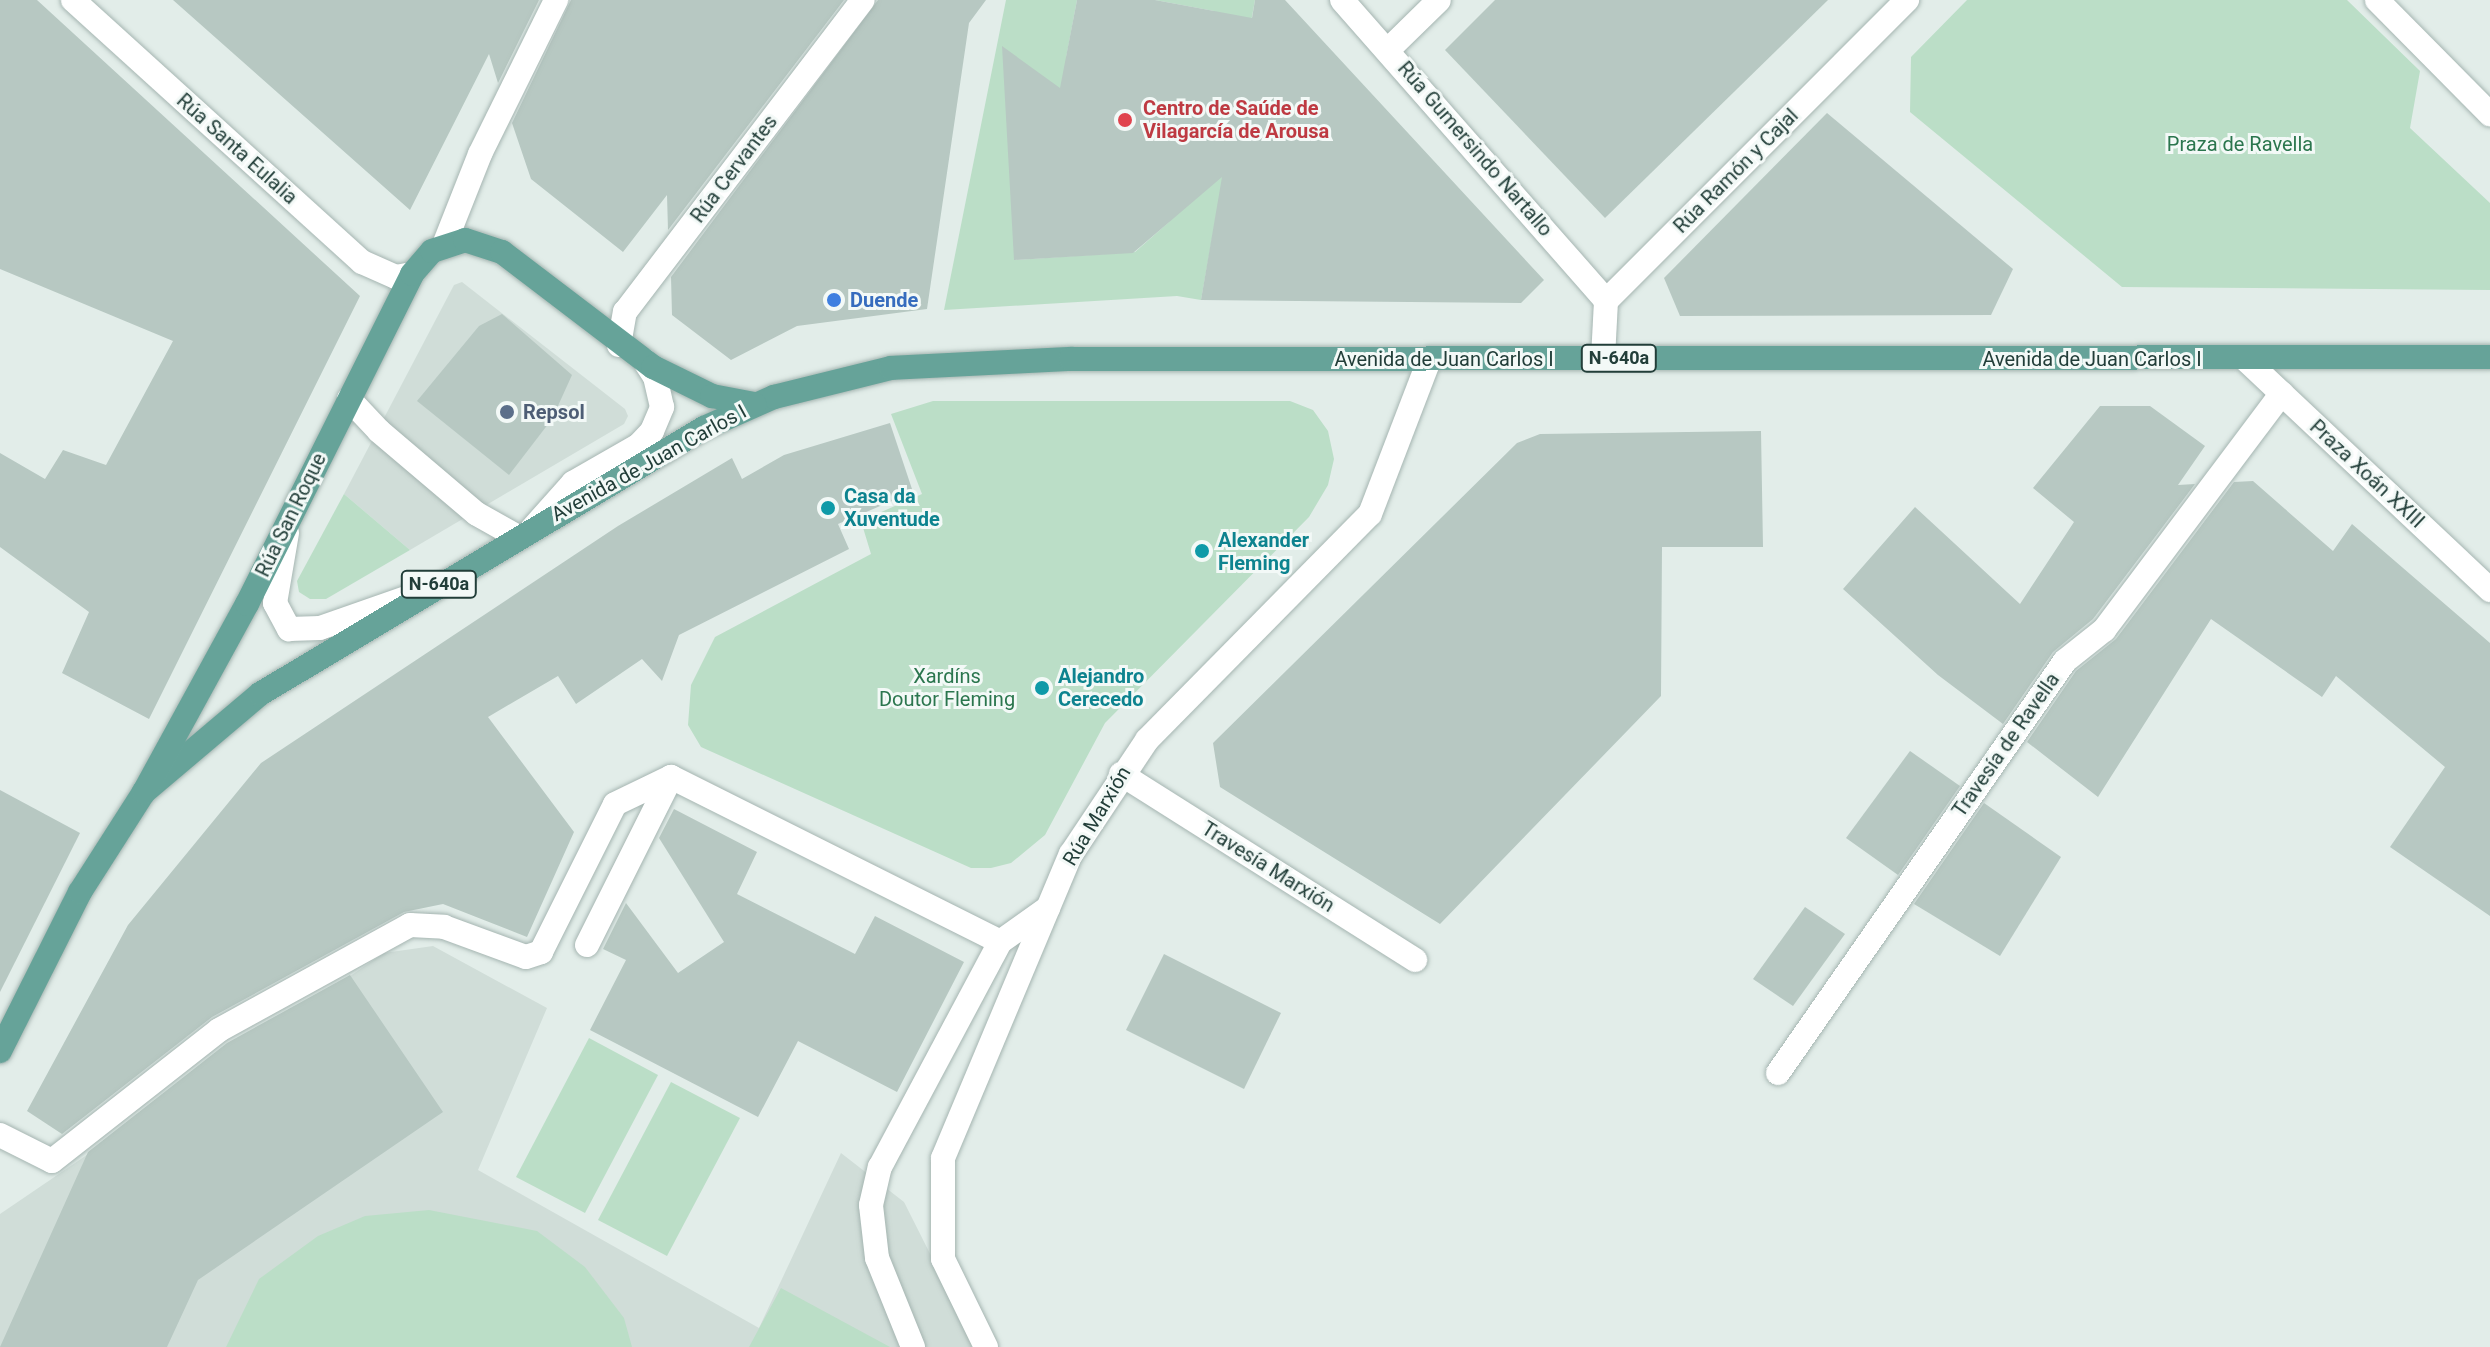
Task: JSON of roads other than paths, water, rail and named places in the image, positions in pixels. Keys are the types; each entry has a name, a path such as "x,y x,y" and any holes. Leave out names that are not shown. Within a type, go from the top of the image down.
{"main road":[{"path":"444,245 465,240 502,252 619,345 712,396 754,404"},
{"name":"Rúa San Roque","path":"144,792 291,515 412,274 432,251 444,245"},
{"name":"Avenida de Juan Carlos I","path":"144,792 260,694 525,533 754,404 891,368 1071,359 2490,357"},
{"name":"N-640a","path":"0,1051 94,867 144,792"}],"street":[{"name":"Rúa Santa Eulalia","path":"73,0 362,262 396,277 412,274"},
{"name":"Rúa San Roque","path":"444,245 480,154 556,0"},
{"name":"Rúa Cervantes","path":"619,345 625,312 863,0"},
{"name":"Rúa Gumersindo Nartallo","path":"1342,0 1606,301"},
{"path":"1388,50 1439,0"},
{"name":"Rúa Ramón y Cajal","path":"1606,301 1907,0"},
{"path":"2377,0 2490,114"},
{"path":"1603,358 1606,301"},
{"name":"Praza Xoán XXIII","path":"2245,359 2490,590"},
{"name":"Avenida de Juan Carlos I","path":"525,533 573,483 639,445 652,431 662,407 655,377 644,360"},
{"name":"Rúa Marxión","path":"986,1347 943,1259 943,1158 1071,854 1121,774 1147,740 1370,514 1429,360"},
{"name":"Travesía de Ravella","path":"1778,1073 2065,661 2104,630 2282,393"},
{"path":"349,399 379,431 477,514 525,533"},
{"name":"Avenida de Juan Carlos I","path":"291,515 275,603 289,629 320,628 426,591"},
{"name":"Travesía Marxión","path":"1121,774 1415,960"},
{"path":"671,777 1000,942"},
{"path":"587,945 671,777"},
{"path":"0,1135 52,1161 219,1030 410,925 444,927 526,957 541,952 615,804 671,777"},
{"path":"913,1347 877,1258 871,1205 880,1167 1000,942 1048,908"}],"place":[{"name":"Centro de Saúde de Vilagarcía de Arousa","path":"1125,120"},
{"name":"Duende","path":"834,300"},
{"name":"Repsol","path":"507,412"},
{"name":"Casa da Xuventude","path":"828,508"},
{"name":"Alexander Fleming","path":"1202,551"},
{"name":"Alejandro Cerecedo","path":"1042,688"}],"park label":[{"name":"Praza de Ravella","path":"2240,144"},
{"name":"Xardíns Doutor Fleming","path":"947,688"}]}
